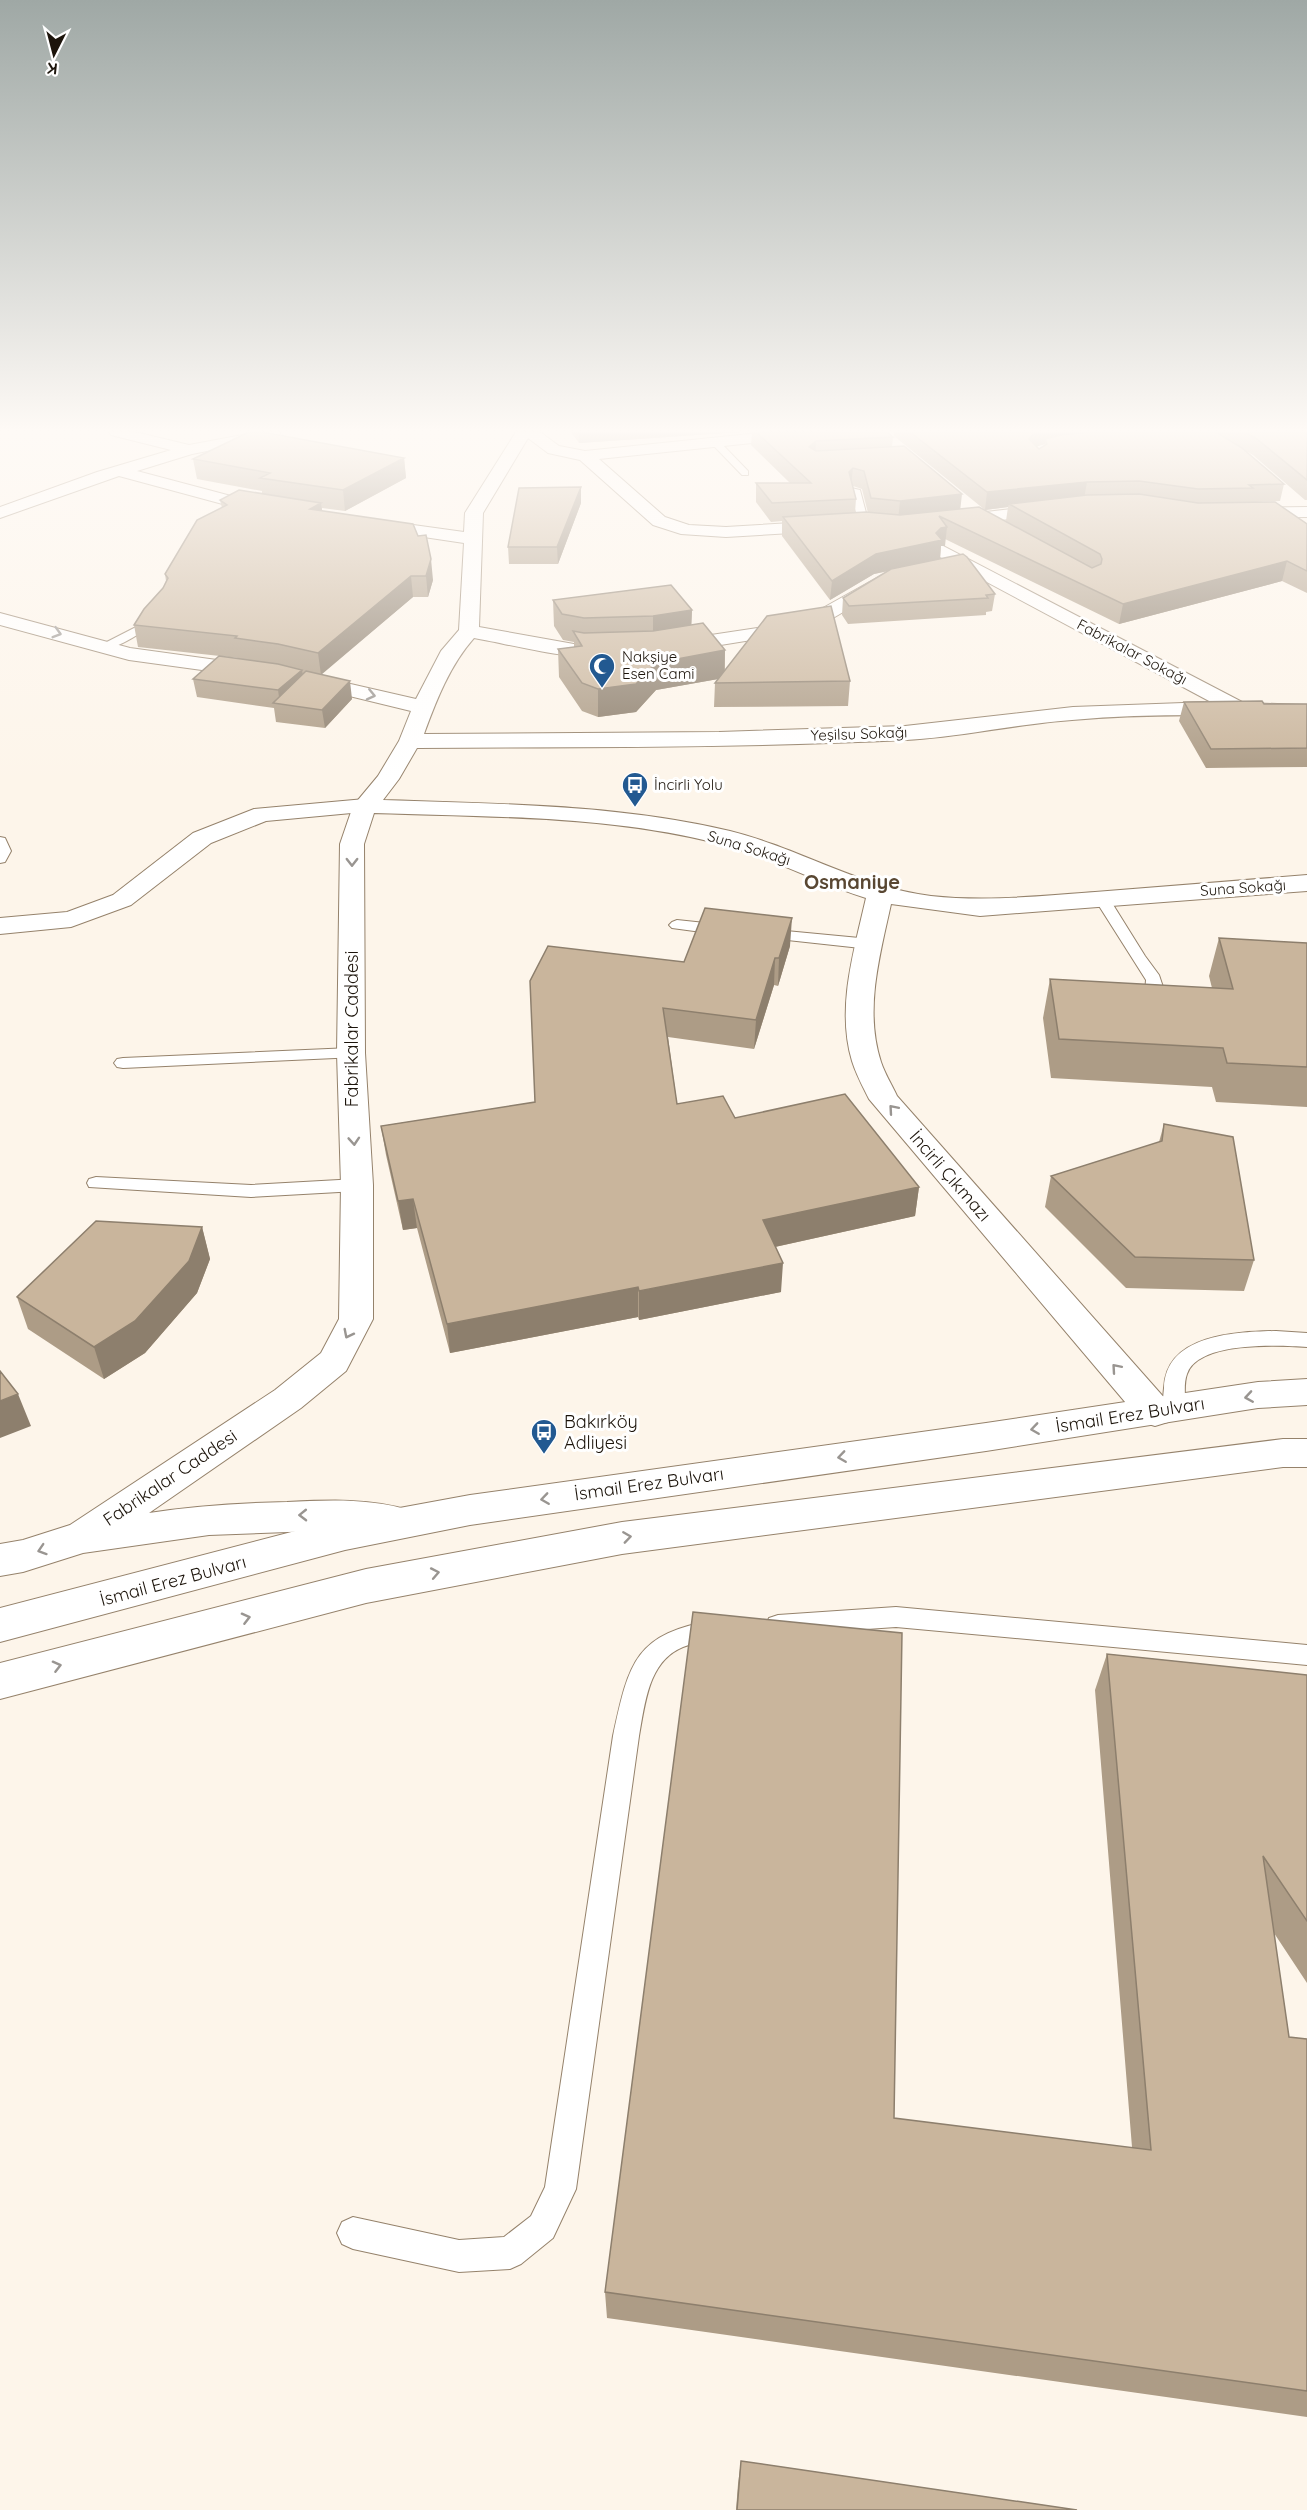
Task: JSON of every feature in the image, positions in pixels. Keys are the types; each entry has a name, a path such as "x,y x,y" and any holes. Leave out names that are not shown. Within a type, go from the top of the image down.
{"street":[{"path":"473,549 469,631 585,652 630,651"},
{"name":"Fabrikalar Sokağı","path":"929,549 963,563 1239,709"},
{"path":"932,568 963,563"},
{"path":"653,650 788,629 821,617 882,580 902,575"},
{"path":"0,619 129,654 270,673"},
{"name":"Fabrikalar Caddesi","path":"83,1537 288,1399 334,1362 356,1319 357,1185 351,1053 352,844 365,806 388,779 410,741 423,707 452,651 469,631"},
{"path":"292,677 423,707"},
{"name":"Yeşilsu Sokağı","path":"410,741 590,741 907,733 1040,716 1127,710 1307,711"},
{"name":"Suna Sokağı","path":"0,926 71,919 122,900 202,838 262,814 365,806 570,814 653,824 728,838 880,894 937,904 980,908 1307,883"},
{"name":"İncirli Çıkmazı","path":"880,894 863,973 860,1028 866,1061 884,1099 1164,1411"},
{"name":"İsmail Erez Bulvarı","path":"0,1625 345,1534 470,1510 1164,1411 1258,1395 1307,1392"},
{"path":"1,1681 366,1586 622,1538 1098,1475 1282,1453 1307,1454"},
{"path":"0,1560 23,1556 83,1537 209,1520 342,1515 402,1523"}],"lane":[{"path":"103,647 142,628 154,618 161,607"},
{"path":"0,841 4,851 0,859"},
{"path":"1102,898 1124,932 1137,958 1148,969 1155,987 1151,996 1122,1000"},
{"path":"677,925 870,944"},
{"path":"123,1063 351,1053"},
{"path":"96,1183 251,1191 357,1185"},
{"path":"1164,1411 1183,1360 1197,1352 1220,1343 1281,1336 1307,1340"},
{"path":"353,2233 459,2256 510,2253 542,2228 560,2189 626,1736 639,1678 649,1657 673,1638 711,1630 896,1617 1307,1655"}],"building":[{"path":"180,549 429,549 431,559 426,576 411,576 318,653 235,638 237,636 134,625 144,609 163,588 168,578 165,574"},
{"path":"808,549 899,549 876,554 832,581"},
{"path":"1008,549 1057,549 1092,568 1101,564 1100,554 1091,549 1307,549 1307,571 1287,561 1123,604"},
{"path":"963,554 995,594 986,595 988,598 849,606 843,598 891,569"},
{"path":"671,585 692,610 653,616 584,618 562,614 553,600"},
{"path":"831,606 850,681 715,683 767,616"},
{"path":"703,623 725,650 656,663 636,684 598,689 582,683 558,649 582,646 573,631 584,633 653,631"},
{"path":"219,656 278,664 302,670 278,690 193,679"},
{"path":"306,671 350,681 322,710 273,703"},
{"path":"1262,701 1264,704 1307,704 1307,748 1211,749 1184,702"},
{"path":"705,908 792,918 779,958 775,958 756,1020 663,1008 677,1104 723,1096 735,1118 845,1094 919,1187 763,1220 783,1263 639,1291 638,1287 447,1324 413,1199 398,1201 381,1126 535,1102 530,981 548,946 684,962"},
{"path":"1219,938 1307,943 1307,1067 1227,1063 1223,1048 1059,1039 1050,979 1233,989"},
{"path":"1164,1124 1233,1137 1254,1260 1135,1257 1051,1176 1162,1141"},
{"path":"96,1221 202,1227 189,1261 135,1321 94,1347 17,1297"},
{"path":"0,1371 18,1394 0,1401"},
{"path":"693,1612 902,1633 894,2118 1151,2150 1107,1654 1307,1675 1307,1921 1263,1856 1289,2037 1307,2039 1307,2391 605,2292"},
{"path":"741,2461 1077,2510 737,2510"}],"place":[{"name":"Nakşiye Esen Cami","path":"602,689"},
{"name":"İncirli Yolu","path":"635,808"},
{"name":"Bakırköy Adliyesi","path":"544,1455"}],"district":[{"name":"Osmaniye","path":"852,882"}]}
